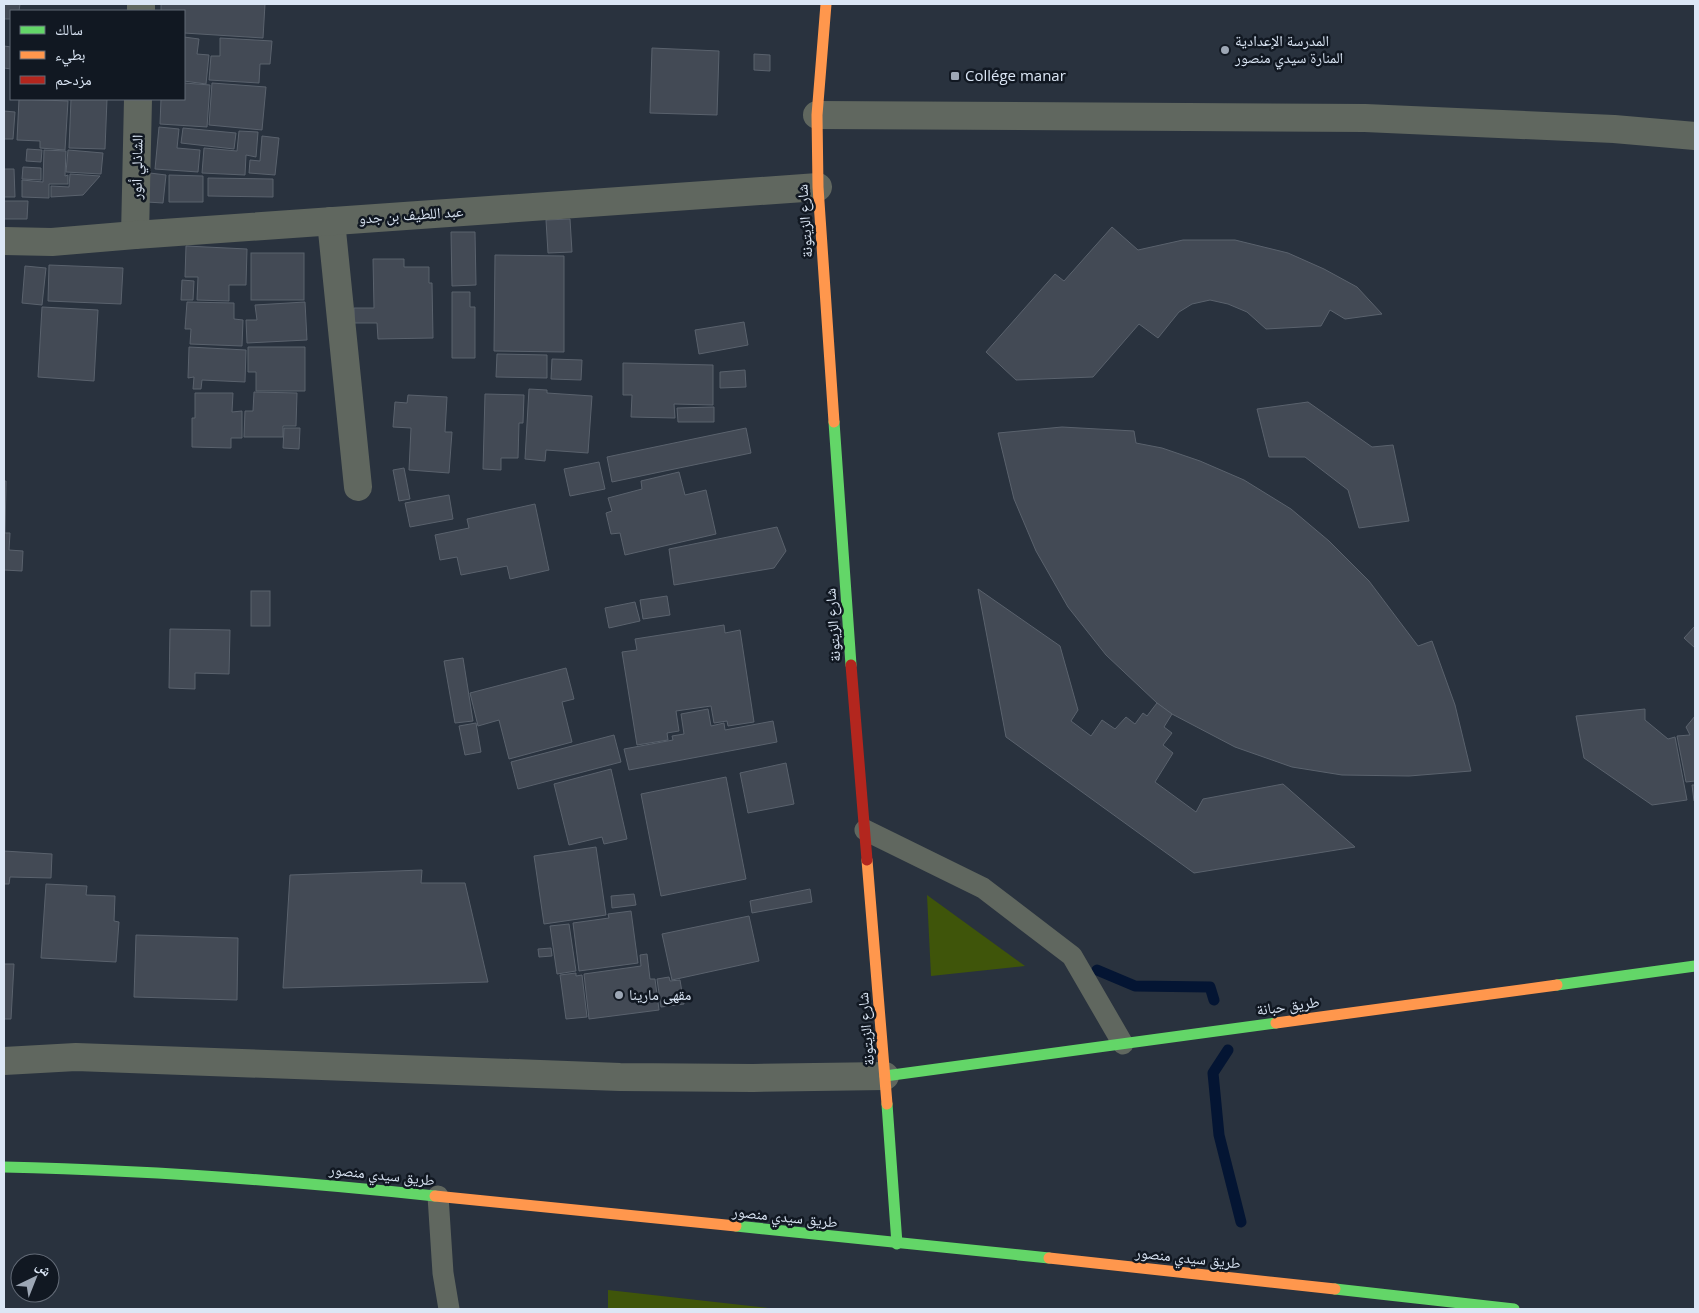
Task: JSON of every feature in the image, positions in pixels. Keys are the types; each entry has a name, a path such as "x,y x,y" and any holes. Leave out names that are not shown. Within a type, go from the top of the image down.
{"street":[{"name":"شارع الزيتونة","path":"826,4 817,115 818,187 848,634 897,1244"},
{"name":"الشاذلي أنور","path":"135,235 138,100"},
{"path":"817,115 1365,118 1614,129 1695,136"},
{"name":"عبد اللطيف بن جدو","path":"4,241 52,242 818,187"},
{"path":"331,221 358,487"},
{"name":"طريق حبانة","path":"885,1076 1695,966"},
{"path":"4,1061 76,1058 620,1077 753,1078 885,1076"},
{"name":"طريق سيدي منصور","path":"4,1167 300,1182 1094,1263 1514,1309"},
{"name":"طريق سيدي منصور","path":"4,1178 51,1168"}],"lane":[{"path":"865,830 982,888 1072,956 1123,1044"},
{"path":"438,1196 443,1273 449,1309"}],"green space":[{"path":"927,895 1025,966 931,976"},
{"path":"608,1290 777,1309 608,1309"}],"building":[{"path":"4,4 20,4 19,10 10,10 10,19 4,19"},
{"path":"161,4 265,4 263,38 185,33 185,10 161,10"},
{"path":"185,37 199,39 197,54 209,55 206,84 185,81"},
{"path":"220,38 272,41 270,64 260,64 259,83 209,80 211,56 220,56"},
{"path":"4,46 10,47 10,69 4,68"},
{"path":"652,48 719,51 717,115 650,113"},
{"path":"754,54 770,55 770,71 754,70"},
{"path":"185,83 210,85 207,127 160,124 161,100 185,100"},
{"path":"212,83 266,87 262,130 209,125"},
{"path":"19,100 68,101 65,150 40,148 40,141 17,140"},
{"path":"71,100 107,100 105,149 69,148"},
{"path":"4,111 15,112 13,139 4,139"},
{"path":"159,127 179,129 177,148 200,150 198,172 155,169"},
{"path":"183,128 236,133 234,149 181,143"},
{"path":"239,131 258,132 256,157 246,155 245,175 202,173 204,148 237,151"},
{"path":"262,136 279,138 275,175 249,173 250,160 260,161"},
{"path":"27,149 42,150 41,162 26,161"},
{"path":"44,150 66,151 65,176 68,175 68,184 49,184 49,198 22,197 22,180 43,182"},
{"path":"68,150 103,153 101,174 66,172"},
{"path":"23,167 41,168 41,180 22,179"},
{"path":"4,169 14,169 15,197 4,197"},
{"path":"150,173 166,175 163,203 147,202"},
{"path":"70,174 100,176 83,195 51,197 51,186 69,187"},
{"path":"169,175 203,176 203,202 169,202"},
{"path":"208,178 273,179 273,197 208,196"},
{"path":"4,201 28,201 27,219 4,219"},
{"path":"570,219 572,252 548,253 546,220"},
{"path":"1112,227 1138,250 1183,240 1235,240 1288,253 1324,269 1357,287 1382,314 1345,319 1330,310 1321,326 1266,329 1247,312 1228,304 1210,300 1192,304 1179,312 1158,338 1139,324 1093,377 1016,380 986,352 1055,274 1064,281"},
{"path":"451,232 475,232 476,285 452,286"},
{"path":"186,246 247,249 246,285 229,285 229,301 197,300 198,277 185,277"},
{"path":"251,253 304,253 304,300 251,300"},
{"path":"495,255 564,256 564,352 494,351"},
{"path":"373,259 404,259 404,267 429,267 429,283 432,283 433,338 378,339 377,323 354,323 354,308 374,308"},
{"path":"49,265 123,268 121,304 48,301"},
{"path":"25,266 46,268 42,305 22,303"},
{"path":"182,280 194,281 193,300 181,300"},
{"path":"452,292 470,292 470,307 475,307 475,358 452,358"},
{"path":"187,302 234,303 234,319 243,320 242,346 190,344 191,329 185,329"},
{"path":"305,302 307,340 247,343 246,320 257,320 255,305"},
{"path":"42,307 98,310 94,381 38,377"},
{"path":"744,322 748,345 699,354 695,330"},
{"path":"189,347 246,350 245,382 202,380 201,389 193,389 194,377 188,378"},
{"path":"248,347 305,347 305,391 256,391 256,372 248,372"},
{"path":"497,354 547,355 547,378 496,377"},
{"path":"552,359 582,360 581,380 551,379"},
{"path":"623,363 713,365 713,405 674,404 675,418 631,417 632,395 623,395"},
{"path":"745,370 746,387 720,388 720,372"},
{"path":"529,389 547,390 547,393 592,396 588,453 546,450 545,461 525,459"},
{"path":"254,392 297,393 296,426 283,426 283,437 244,437 245,411 253,411"},
{"path":"195,393 233,393 232,412 242,411 242,438 231,438 231,448 192,447 192,418 195,418"},
{"path":"485,394 524,395 523,423 519,423 518,458 501,458 501,470 483,469"},
{"path":"408,395 447,397 445,432 452,432 449,473 409,470 411,428 393,427 395,402 407,403"},
{"path":"1308,402 1372,447 1393,445 1409,521 1359,528 1348,490 1305,457 1269,457 1257,409"},
{"path":"714,407 714,422 678,422 677,408"},
{"path":"1062,427 1134,431 1136,443 1162,448 1200,461 1244,480 1291,509 1329,541 1369,581 1418,646 1432,641 1455,705 1471,771 1409,776 1342,775 1292,767 1235,747 1172,714 1157,703 1106,655 1068,607 1036,551 1014,499 998,433"},
{"path":"284,428 300,428 299,449 283,448"},
{"path":"746,428 751,453 612,482 607,457"},
{"path":"599,462 605,489 570,496 564,469"},
{"path":"404,468 410,499 399,501 393,470"},
{"path":"679,472 685,495 706,490 716,534 625,555 620,533 611,534 606,513 612,511 608,498 642,489 641,481"},
{"path":"4,481 6,481 5,533 10,533 9,550 23,551 22,571 4,570"},
{"path":"449,495 453,519 410,527 405,503"},
{"path":"535,504 549,570 510,579 507,566 461,575 457,557 440,560 435,535 469,528 467,519"},
{"path":"777,527 786,551 774,568 674,585 669,549"},
{"path":"978,589 1060,646 1078,710 1071,721 1091,736 1102,720 1115,729 1126,717 1135,724 1143,713 1147,716 1157,703 1172,714 1164,727 1172,733 1163,745 1173,753 1155,782 1196,812 1203,799 1283,784 1355,847 1194,873 1006,737"},
{"path":"251,591 270,591 270,626 251,626"},
{"path":"667,596 670,615 643,619 640,600"},
{"path":"635,602 640,621 609,628 605,608"},
{"path":"724,625 725,633 740,630 754,722 728,726 727,721 714,723 711,706 676,711 679,731 667,733 668,740 637,745 622,652 637,650 635,639"},
{"path":"1695,626 1695,648 1684,638"},
{"path":"170,629 230,630 229,674 195,673 195,689 169,688"},
{"path":"463,658 473,721 455,723 444,661"},
{"path":"566,668 574,699 562,702 572,742 509,759 499,720 478,726 470,693"},
{"path":"708,709 711,726 724,723 725,730 773,721 777,742 629,770 624,749 673,740 672,736 684,734 681,714"},
{"path":"1645,709 1645,720 1668,739 1675,737 1687,800 1652,805 1584,758 1576,716"},
{"path":"1695,716 1695,781 1686,782 1677,736 1690,735 1686,727"},
{"path":"476,723 481,752 465,755 459,726"},
{"path":"614,735 621,762 518,789 511,762"},
{"path":"786,763 794,804 748,813 740,773"},
{"path":"611,769 627,839 604,844 602,837 569,845 554,784"},
{"path":"726,777 746,879 661,896 641,794"},
{"path":"1692,785 1695,785 1695,801 1694,801"},
{"path":"596,847 606,915 544,924 534,856"},
{"path":"4,851 52,854 51,878 10,877 9,884 4,884"},
{"path":"422,870 421,883 465,883 488,982 283,988 290,875"},
{"path":"46,884 87,886 86,895 115,896 114,921 119,922 116,962 41,958"},
{"path":"810,889 812,902 752,913 750,901"},
{"path":"634,894 636,905 612,908 611,896"},
{"path":"631,911 638,963 579,971 573,923 609,918 608,914"},
{"path":"749,916 759,961 672,980 662,934"},
{"path":"569,924 576,971 557,974 550,926"},
{"path":"136,935 238,938 237,1000 134,997"},
{"path":"551,948 552,956 539,957 538,949"},
{"path":"647,954 650,979 655,979 659,1010 589,1019 584,974 641,966 640,955"},
{"path":"4,964 14,964 11,1019 4,1019"},
{"path":"576,973 576,976 582,975 587,1017 566,1019 560,975"},
{"path":"669,977 670,981 680,980 684,1004 661,1007 657,979"}],"waterway":[{"path":"1097,970 1135,986 1210,987 1214,1000"},
{"path":"1228,1050 1213,1073 1219,1135 1241,1222"}],"traffic: fast":[{"path":"834,422 851,665"},
{"path":"1557,985 1695,966"},
{"path":"885,1076 1276,1023"},
{"path":"887,1104 897,1244"},
{"path":"4,1167 220,1177 435,1196"},
{"path":"736,1226 1049,1258"},
{"path":"1335,1289 1514,1309"}],"traffic: slow":[{"path":"826,4 817,115 818,187 834,422"},
{"path":"867,860 887,1104"},
{"path":"1276,1023 1557,985"},
{"path":"435,1196 736,1226"},
{"path":"1049,1258 1335,1289"}],"traffic: jam":[{"path":"851,665 867,860"}],"place":[{"name":"المدرسة الإعدادية المنارة سيدي منصور","path":"1225,50"},
{"name":"Collége manar","path":"955,76"},
{"name":"مقهى مارينا","path":"619,995"}]}
